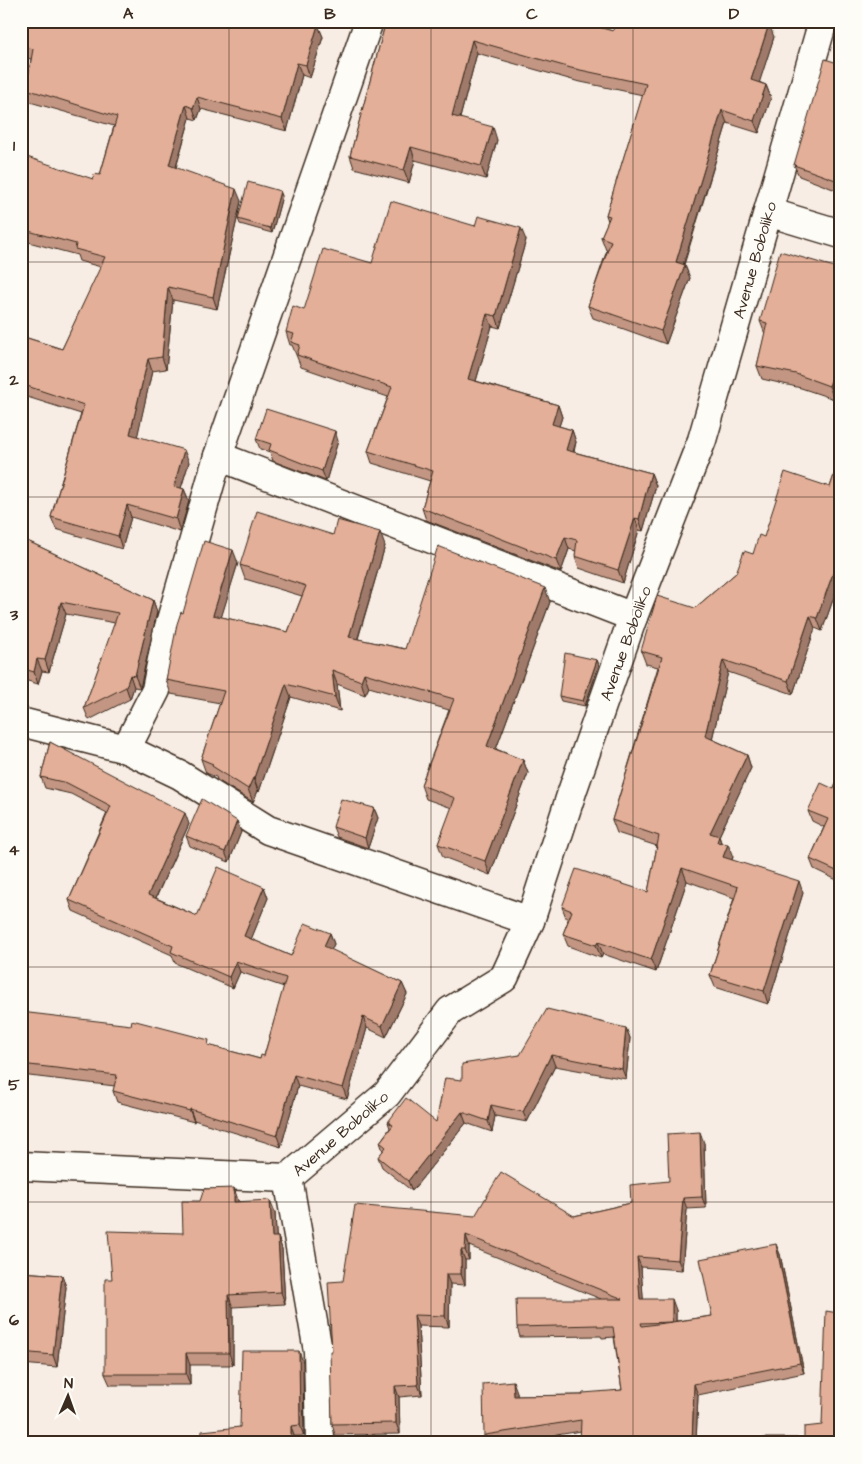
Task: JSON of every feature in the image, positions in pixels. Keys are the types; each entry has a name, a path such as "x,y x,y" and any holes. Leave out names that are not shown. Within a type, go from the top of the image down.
{"street":[{"path":"126,749 156,690 167,634 218,456 369,21"},
{"name":"Avenue Boboliko","path":"288,1178 387,1094 450,1011 504,978 530,921 573,789 634,617 702,440 823,21"},
{"path":"768,212 841,234"},
{"path":"218,456 634,617"},
{"path":"21,722 126,749 180,775 268,830 530,921"},
{"path":"21,1166 288,1178 318,1351 320,1443"}],"building":[{"path":"21,21 305,21 318,25 306,65 297,63 282,119 197,97 193,108 186,105 169,165 236,189 213,297 168,287 162,357 148,359 130,434 184,450 174,486 184,489 176,519 127,505 118,536 51,517 84,405 21,384 21,336 62,349 105,257 75,249 76,244 21,229 21,172 27,157 93,179 94,174 100,175 117,117 26,89 33,49 21,45"},
{"path":"386,21 576,21 613,31 615,21 761,21 769,24 751,80 766,85 754,121 722,110 676,262 685,265 661,331 588,306 611,241 601,237 610,216 606,215 646,84 571,68 472,40 452,116 493,127 481,166 411,147 404,170 350,156"},
{"path":"825,59 841,64 841,182 794,165"},
{"path":"248,182 280,191 270,228 238,219"},
{"path":"391,201 475,226 478,216 521,228 496,316 487,314 468,379 558,405 552,424 572,430 566,450 651,473 639,519 635,518 618,570 575,556 577,540 565,537 556,560 422,508 433,471 368,451 392,387 297,355 300,345 291,342 294,334 286,332 293,306 304,310 323,249 372,263"},
{"path":"780,251 841,269 841,370 835,369 829,386 796,374 757,366 767,323 760,321"},
{"path":"266,409 335,431 322,471 269,450 271,444 256,439"},
{"path":"841,455 841,551 817,618 810,616 788,681 723,660 705,736 747,755 710,833 719,836 717,842 728,844 723,857 799,881 764,991 710,975 738,887 682,868 651,960 598,942 596,945 563,934 572,911 562,907 576,869 648,892 659,836 612,820 662,657 641,651 657,596 695,608 736,573 744,551 753,554 759,535 764,537 785,472 830,487"},
{"path":"257,511 333,535 337,520 380,532 349,637 405,649 438,546 545,588 487,746 523,760 485,861 438,844 455,798 421,785 454,699 364,673 361,681 332,670 335,697 286,684 254,778 248,789 212,766 213,764 201,759 224,691 166,680 177,624 181,612 183,613 204,541 233,550 213,615 288,632 306,586 240,565"},
{"path":"21,538 153,600 135,676 130,675 126,687 84,708 118,613 61,602 45,660 37,659 34,672 21,668"},
{"path":"565,653 597,660 583,701 559,696"},
{"path":"50,742 185,813 148,895 197,916 218,867 264,887 244,936 291,956 305,923 330,933 324,946 402,983 382,1026 363,1017 343,1088 294,1075 277,1136 190,1109 190,1111 113,1091 117,1075 21,1064 21,1012 131,1025 132,1020 209,1040 208,1045 260,1059 261,1055 264,1056 286,978 236,961 229,977 171,952 173,946 69,900 111,806 67,783 41,777"},
{"path":"841,770 841,873 810,859 828,819 808,811 821,783 834,789"},
{"path":"202,799 237,821 225,852 186,836"},
{"path":"341,799 374,808 365,838 333,827"},
{"path":"841,964 841,974 837,972"},
{"path":"547,1009 626,1028 622,1069 551,1055 523,1112 491,1105 488,1121 462,1112 408,1181 378,1157 386,1147 380,1142 393,1125 388,1122 406,1098 436,1122 445,1078 462,1080 462,1064 520,1055"},
{"path":"700,1132 702,1197 683,1198 678,1260 637,1257 640,1299 672,1299 672,1322 712,1316 700,1259 776,1244 800,1363 694,1384 692,1443 580,1443 581,1420 485,1435 485,1443 477,1443 484,1436 483,1384 513,1381 514,1396 582,1395 583,1393 622,1390 613,1327 598,1327 598,1325 517,1327 516,1299 623,1299 466,1235 465,1250 461,1250 461,1274 446,1274 445,1316 414,1315 418,1385 395,1386 396,1423 332,1424 330,1351 332,1351 328,1282 343,1281 355,1205 475,1216 501,1172 574,1216 631,1203 630,1185 669,1181 667,1134","holes":["672,1322 642,1326 641,1323"]},
{"path":"234,1188 234,1202 270,1200 272,1237 278,1237 281,1292 228,1295 229,1353 186,1353 186,1374 105,1374 105,1279 112,1279 108,1231 183,1233 182,1201 200,1201 204,1189"},
{"path":"21,1272 62,1275 53,1355 21,1352"},
{"path":"841,1286 841,1432 835,1432 835,1443 804,1443 804,1427 822,1425 826,1311 838,1313"},
{"path":"242,1351 299,1351 300,1425 291,1426 291,1443 201,1443 202,1431 240,1427"},
{"path":"764,1438 797,1438 797,1443 764,1443"}]}
